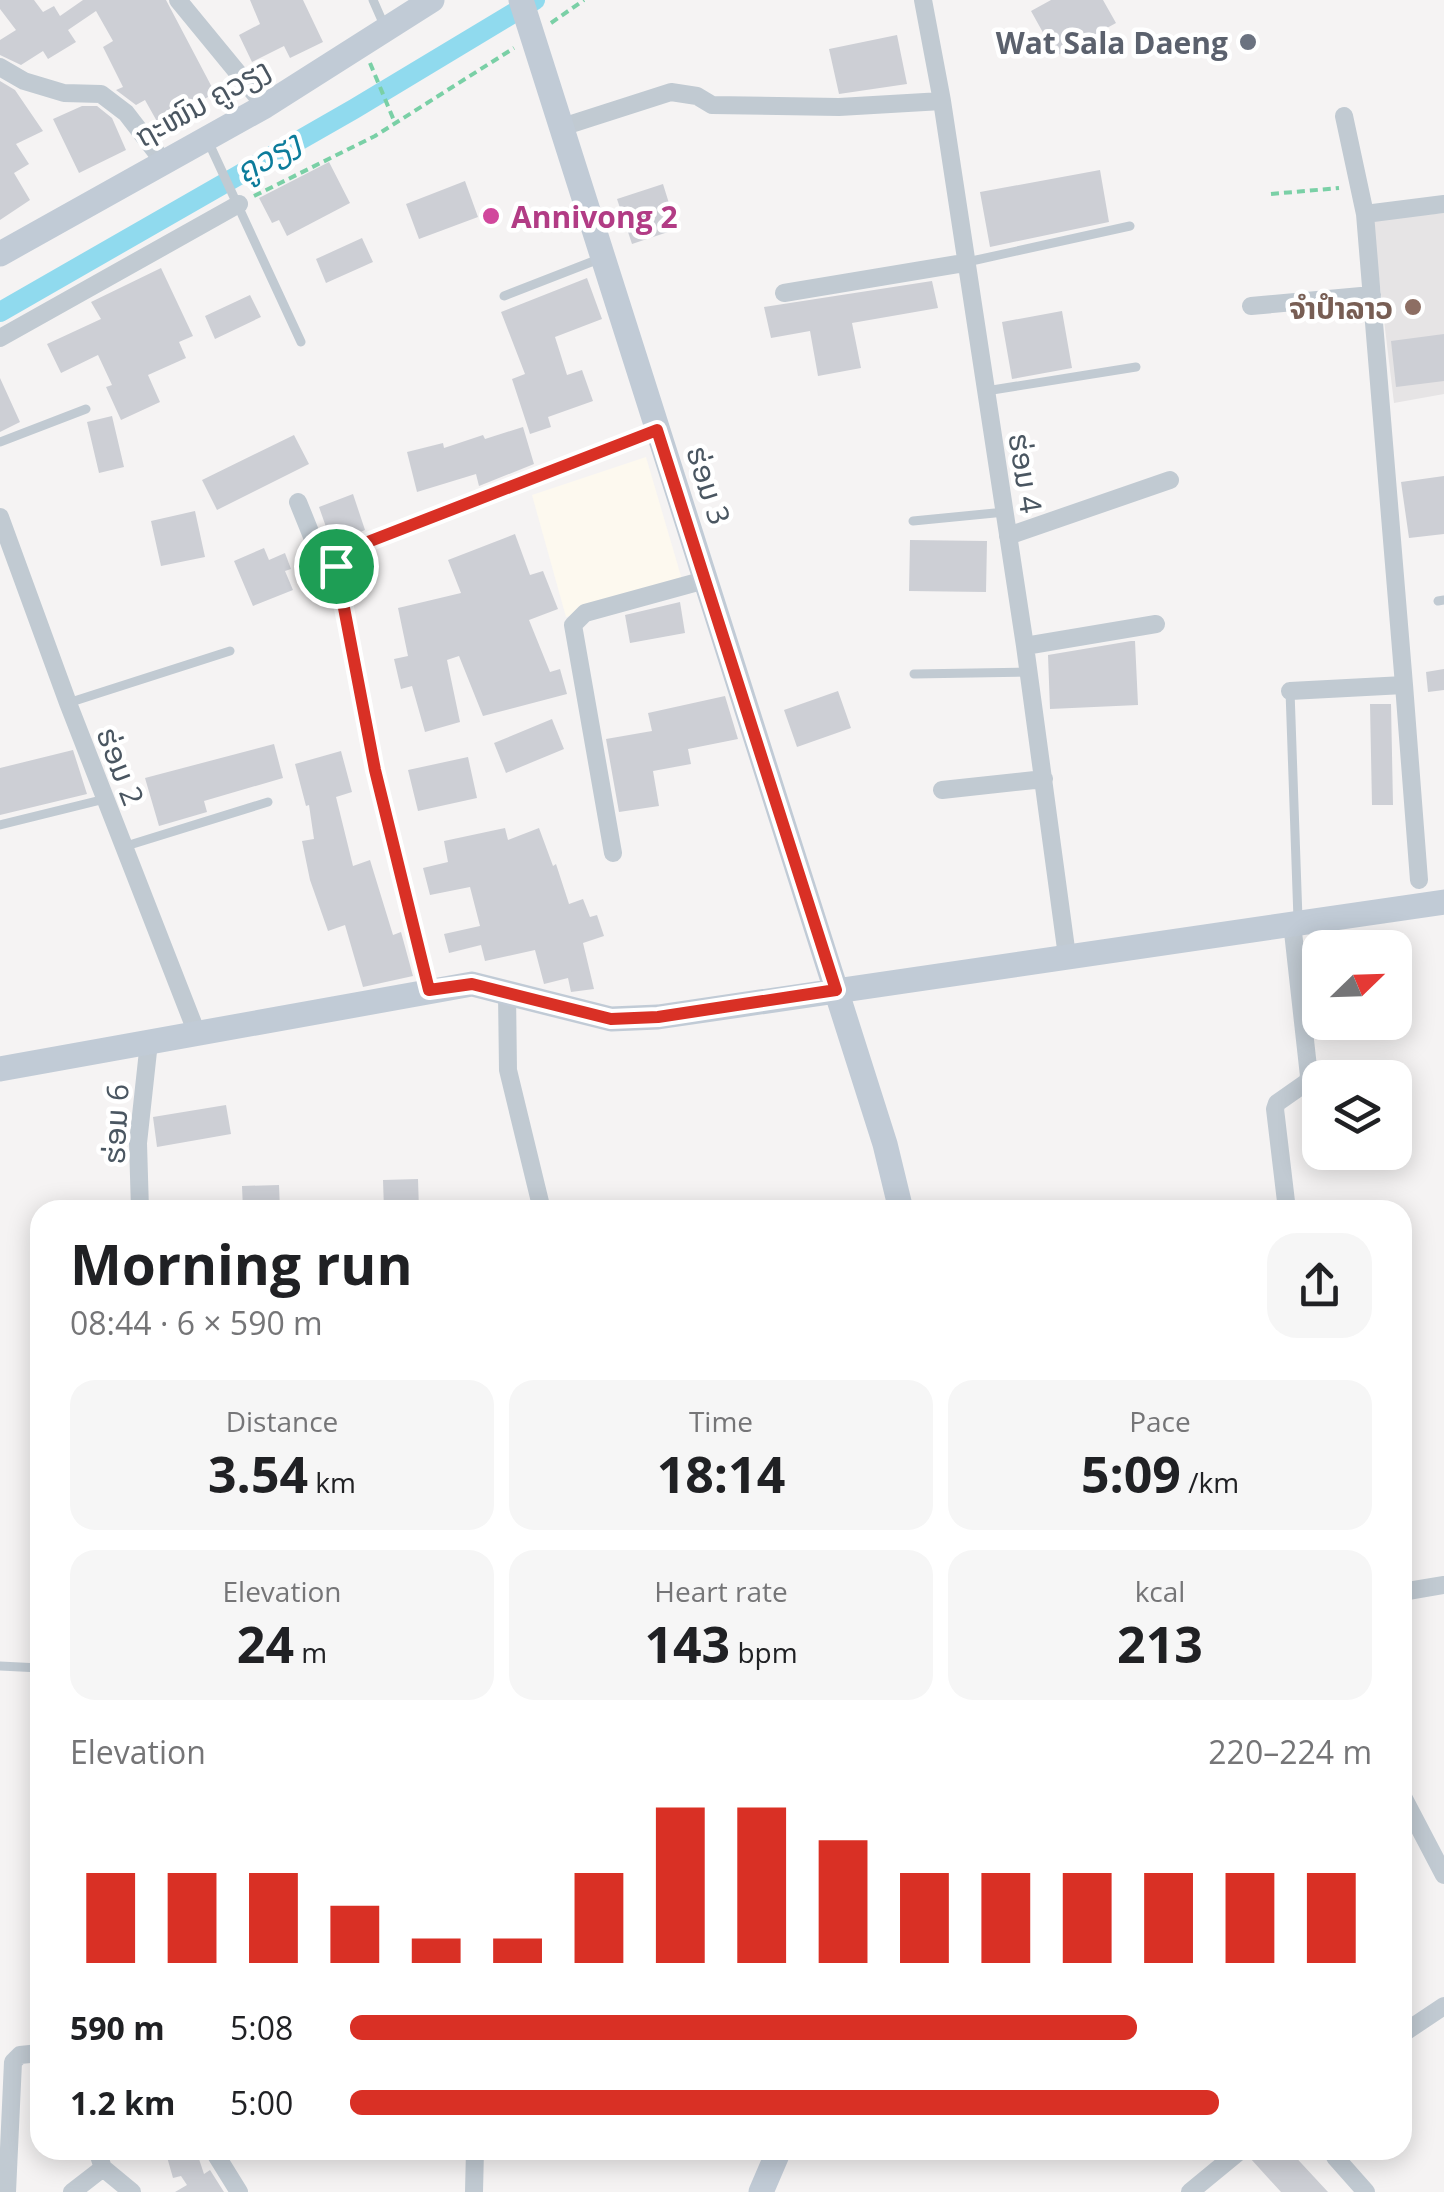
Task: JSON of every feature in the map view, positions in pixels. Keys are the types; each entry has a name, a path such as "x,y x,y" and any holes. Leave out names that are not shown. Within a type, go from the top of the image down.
{"street":[{"path":"178,0 265,106"},
{"name":"ຖະໜົນ ຄູວຽງ","path":"0,254 162,161 210,145 432,0"},
{"name":"ຮ່ອມ 3","path":"520,0 886,1144 898,1200"},
{"name":"ຮ່ອມ 4","path":"923,0 1005,512 1068,956"},
{"path":"0,67 24,81 64,93 101,94 126,114 162,161"},
{"path":"562,127 671,92 697,96 712,104 839,107 942,101"},
{"path":"1344,116 1365,214 1420,880"},
{"path":"0,338 237,200"},
{"path":"1365,214 1444,204"},
{"path":"784,294 964,263"},
{"path":"1250,306 1372,295"},
{"path":"429,990 375,770 336,566 342,552 657,430"},
{"path":"1008,536 1170,480"},
{"path":"298,502 319,554 336,566"},
{"name":"ຮ່ອມ 2","path":"0,517 104,799 196,1032"},
{"path":"613,852 573,626 584,613 705,580"},
{"path":"1025,646 1156,624"},
{"path":"1290,690 1404,685"},
{"path":"942,790 1044,779"},
{"path":"0,1069 472,984 611,1019 658,1017 1444,902"},
{"path":"1286,1200 1277,1103 1307,1082 1309,1076 1295,922"},
{"path":"507,993 508,1070 540,1200"},
{"name":"ຮ່ອມ 6","path":"140,1200 138,1142 149,1042"},
{"path":"1412,1590 1444,1585"},
{"path":"1412,1813 1444,1875"},
{"path":"1412,2027 1444,2006"},
{"path":"7,2192 6,2106 13,2062 20,2055 30,2054"},
{"path":"72,2192 99,2160"},
{"path":"101,2160 132,2192"},
{"path":"219,2160 239,2192"},
{"path":"474,2192 475,2160"},
{"path":"761,2192 775,2160"},
{"path":"1190,2192 1230,2160"},
{"path":"1338,2160 1366,2192"}],"lane":[{"path":"373,0 387,31"},
{"path":"210,145 301,342"},
{"path":"964,263 1130,226"},
{"path":"504,296 602,258"},
{"path":"986,391 1136,367"},
{"path":"0,442 86,409"},
{"path":"913,521 1005,512"},
{"path":"68,703 230,651"},
{"path":"914,674 1029,672"},
{"path":"1290,690 1295,922"},
{"path":"0,825 104,799"},
{"path":"123,847 268,802"},
{"path":"0,1666 30,1668"}],"path":[{"path":"237,200 395,124 584,0"},
{"path":"375,75 395,124"},
{"path":"1271,194 1359,186"}],"shaded area":[{"name":"ຈຳປຳລາວ","path":"1444,213 1444,394 1394,403 1372,220"},
{"path":"646,457 683,583 566,617 532,495"}],"building":[{"path":"0,0 34,0 43,12 54,6 60,16 83,0 166,0 215,93 159,125 145,100 136,105 116,90 123,87 103,47 113,41 96,11 68,30 76,42 48,59 43,51 21,65 0,55 0,40 16,30 0,9"},
{"path":"250,0 303,0 323,42 290,58 284,46 252,62 239,35 260,24"},
{"path":"1051,0 1103,0 1116,23 1056,56 1031,11"},
{"path":"897,35 907,84 839,94 829,49"},
{"path":"0,81 15,90 43,131 16,144 29,164 14,173 30,200 0,220"},
{"path":"82,106 97,106 112,118 126,150 79,173 53,119"},
{"path":"329,162 350,203 287,236 279,220 272,223 259,198"},
{"path":"1100,170 1109,222 990,247 980,192"},
{"path":"465,181 478,217 419,239 406,204"},
{"path":"663,184 677,229 632,244 617,199"},
{"path":"362,238 373,262 326,283 316,259"},
{"path":"161,268 193,336 179,342 186,358 148,375 160,402 121,420 106,387 112,385 98,355 61,373 47,344 101,319 91,302"},
{"path":"587,278 602,319 555,337 567,375 582,370 593,401 548,417 551,427 530,434 512,379 525,374 501,312"},
{"path":"932,281 938,308 852,323 861,368 818,376 810,331 771,338 764,307"},
{"path":"250,295 261,317 215,339 205,316"},
{"path":"1062,311 1072,368 1012,379 1002,322"},
{"path":"1444,334 1444,381 1396,387 1391,341"},
{"path":"0,378 20,422 0,432"},
{"path":"112,416 124,467 99,473 87,422"},
{"path":"523,427 534,464 479,486 476,474 417,492 407,452 443,443 444,448"},
{"path":"294,435 309,464 217,510 202,480"},
{"path":"1444,476 1444,534 1409,538 1401,482"},
{"path":"353,494 365,530 332,544 319,507"},
{"path":"195,511 205,557 161,566 151,521"},
{"path":"515,534 530,575 543,571 558,609 529,620 550,672 560,669 567,694 483,716 459,656 447,660 460,722 425,732 412,686 401,689 394,659 408,656 398,608 461,593 448,560"},
{"path":"910,540 987,541 986,592 909,591"},
{"path":"264,548 269,560 285,553 291,569 285,571 293,590 253,606 234,561"},
{"path":"680,602 685,633 630,643 625,615"},
{"path":"1135,641 1138,705 1050,709 1048,655"},
{"path":"1444,669 1444,690 1428,692 1426,672"},
{"path":"838,691 851,728 797,747 784,710"},
{"path":"725,696 738,739 688,749 691,764 653,771 659,806 619,812 606,739 652,731 648,713"},
{"path":"1370,704 1391,704 1393,805 1372,805"},
{"path":"552,719 564,749 506,773 494,743"},
{"path":"274,744 283,778 204,801 207,812 159,826 145,778"},
{"path":"73,750 87,794 0,815 0,768"},
{"path":"341,751 352,792 336,797 353,866 370,860 393,935 401,932 413,976 363,987 345,925 328,931 310,880 302,841 314,839 309,805 306,806 295,764"},
{"path":"468,757 477,798 418,811 408,770"},
{"path":"505,828 508,840 539,828 569,904 583,899 590,917 597,915 604,936 583,943 594,989 571,992 568,978 544,984 535,950 485,961 481,945 449,953 444,934 480,926 470,887 430,895 423,868 448,862 444,841"},
{"path":"226,1105 231,1134 157,1147 153,1117"},
{"path":"418,1179 419,1200 384,1200 383,1180"},
{"path":"279,1185 280,1200 243,1200 242,1186"},
{"path":"168,2160 199,2160 204,2174 210,2170 224,2192 175,2192 187,2185 181,2176 173,2178"},
{"path":"1252,2160 1298,2160 1328,2192 1281,2192"}],"waterway":[{"name":"ຄູວຽງ","path":"0,312 535,0"}],"place":[{"name":"Wat Sala Daeng","path":"1248,42"},
{"name":"Annivong 2","path":"491,216"},
{"name":"ຈຳປຳລາວ","path":"1413,307"}],"route":[{"path":"657,430 836,990 658,1017 611,1019 472,984 429,990 375,770 336,566 342,552 657,430"}]}
